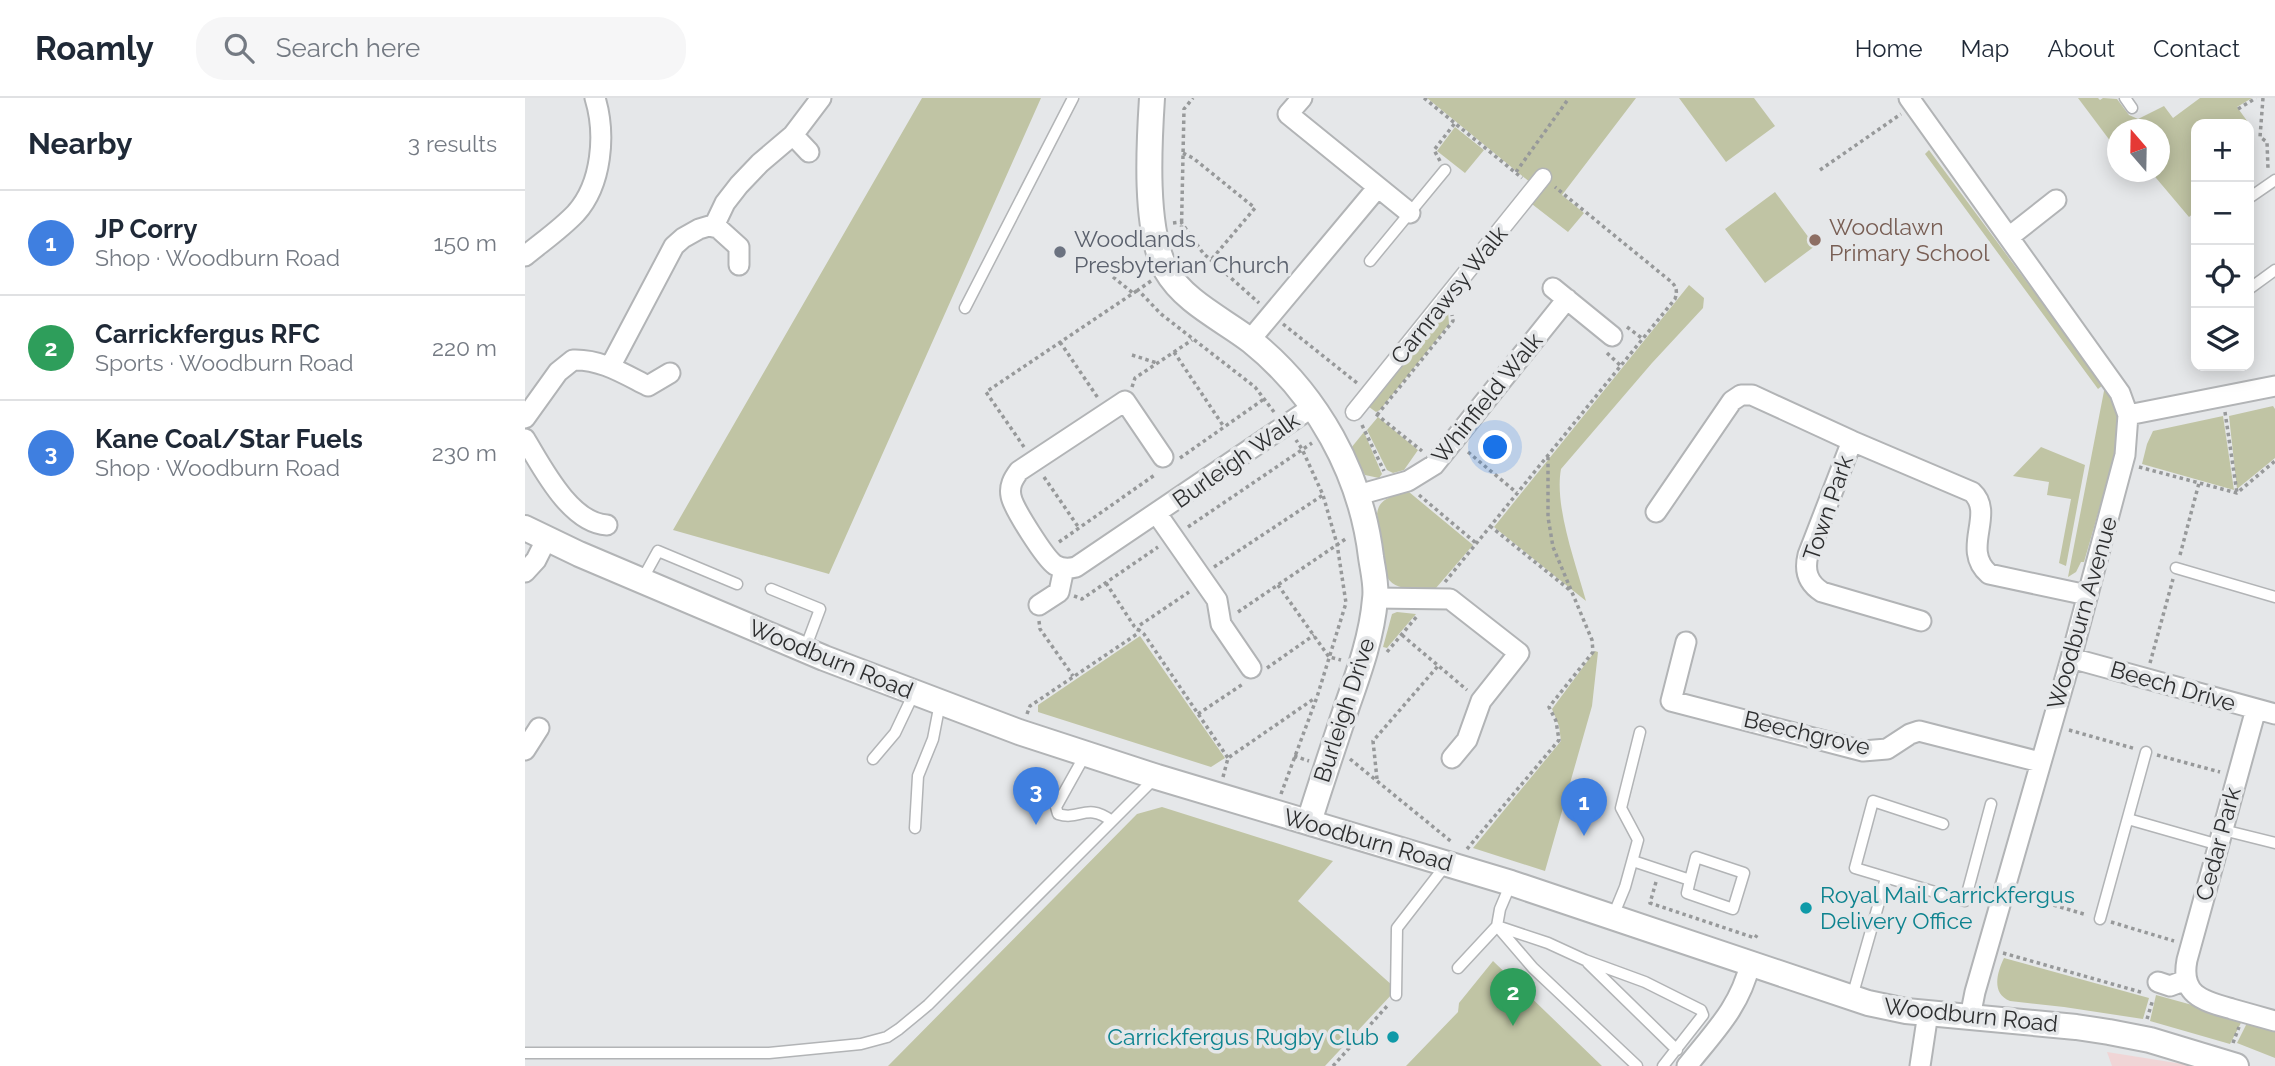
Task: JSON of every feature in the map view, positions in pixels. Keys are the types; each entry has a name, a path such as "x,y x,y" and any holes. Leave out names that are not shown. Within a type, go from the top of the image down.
{"street":[{"path":"525,256 577,212 590,190 598,165 601,132 595,98"},
{"path":"714,226 725,203 739,185 793,135 821,98"},
{"path":"1152,98 1150,173 1159,253"},
{"path":"1302,98 1288,114 1410,213"},
{"name":"Woodburn Avenue","path":"1917,102 2120,393 2129,426 2123,464 2071,658 1970,1017"},
{"path":"793,135 809,152"},
{"name":"Carnrawsy Walk","path":"1358,407 1539,183"},
{"path":"1250,340 1378,187"},
{"path":"2009,237 2056,200"},
{"path":"610,367 674,246 692,232 714,226 739,247 739,265"},
{"name":"Burleigh Drive","path":"1159,253 1167,271 1179,286 1250,340 1296,382 1328,431 1358,495 1369,538 1376,598 1361,664 1309,822"},
{"name":"Whinfield Walk","path":"1358,495 1396,484 1426,471 1440,458 1560,294 1612,336"},
{"path":"525,418 558,372 571,361 591,361 610,367 649,386 670,373"},
{"path":"2128,415 2275,386"},
{"name":"Town Park","path":"1656,512 1732,401 1741,395 1752,395 1974,494 1981,508 1977,554 1989,574 2087,595"},
{"path":"1039,605 1059,592 1064,568 1052,563 1017,511 1010,493 1012,482 1016,474 1033,461 1125,401"},
{"name":"Burleigh Walk","path":"1125,401 1167,462"},
{"name":"Burleigh Walk","path":"1064,568 1083,564 1314,406"},
{"path":"525,439 563,498 584,517 596,524 607,525"},
{"name":"Town Park","path":"1851,441 1808,555 1809,579 1822,592 1921,621"},
{"name":"Burleigh Walk","path":"1157,514 1217,600 1221,624 1251,668"},
{"path":"525,572 535,560 536,534"},
{"name":"Woodburn Road","path":"536,534 805,650 1019,732 1309,822 1456,855 1511,883 1852,997 1882,1006 1928,1013 2109,1032 2141,1038 2217,1063"},
{"path":"1376,598 1432,597 1454,601 1519,653 1481,701 1467,740 1452,758"},
{"name":"Beechgrove","path":"1686,642 1669,706 1863,751 1887,749 1919,731 2040,762"},
{"name":"Beech Drive","path":"2071,658 2275,715"},
{"name":"Cedar Park","path":"2186,980 2187,960 2256,709"},
{"path":"1682,1058 1730,1012 1744,987 1750,964"},
{"path":"2156,989 2186,980 2192,991 2202,999 2275,1021"},
{"path":"1920,1066 1928,1013"}],"lane":[{"path":"965,308 1073,98"},
{"path":"2125,98 2132,108"},
{"path":"1370,261 1445,170"},
{"path":"2254,194 2274,180"},
{"path":"2254,285 2275,270"},
{"path":"642,581 658,551 737,583"},
{"path":"2176,568 2275,597"},
{"path":"771,589 820,609 805,650"},
{"path":"873,759 895,733 915,692"},
{"path":"915,828 918,776 933,739 940,703"},
{"path":"1613,917 1638,840 1621,807 1640,732"},
{"path":"2100,919 2147,752"},
{"path":"1085,754 1056,807 1058,814 1064,816 1100,812 1112,821"},
{"path":"525,1053 769,1053 861,1044 887,1037 928,1004 1157,777"},
{"path":"1943,824 1873,801 1855,868 1965,901 1991,804"},
{"path":"2128,819 2221,838 2275,843"},
{"path":"1396,995 1397,928 1456,855"},
{"path":"1696,857 1744,873 1733,909 1687,893 1690,880 1696,857"},
{"path":"1633,861 1690,880"},
{"path":"1852,997 1886,878"},
{"path":"1458,968 1497,926 1500,909 1511,883"},
{"path":"1497,926 1548,943 1645,982 1700,1010 1703,1015 1682,1058 1663,1066"},
{"path":"1497,926 1533,968 1637,1066"},
{"path":"1585,960 1682,1058"}],"path":[{"path":"1179,286 1184,109 1193,98"},
{"path":"1424,98 1516,172 1539,183"},
{"path":"1516,172 1569,98"},
{"path":"2238,109 2256,98"},
{"path":"2263,98 2260,137 2267,142 2269,174 2274,180"},
{"path":"1820,170 1917,102"},
{"path":"1445,170 1434,150 1455,123"},
{"path":"1183,153 1255,208 1211,260"},
{"path":"1079,528 986,391 1158,276 1154,271 1159,253"},
{"path":"1114,277 1133,293"},
{"path":"1138,290 1192,340 1255,387 1285,425 1302,449 1323,495 1337,544 1346,603 1317,697 1274,812"},
{"path":"1377,415 1453,321 1451,313 1442,303"},
{"path":"1125,401 1135,379 1192,340"},
{"path":"1060,342 1108,412"},
{"path":"1174,352 1224,426"},
{"path":"1132,355 1157,363"},
{"path":"2222,396 2237,493"},
{"path":"1044,552 1167,462 1264,399"},
{"path":"1358,407 1377,415 1421,451 1440,458"},
{"path":"1358,407 1365,430 1396,484 1476,543"},
{"path":"1059,592 1083,599 1328,431"},
{"path":"1432,597 1517,493 1454,441"},
{"path":"1344,754 1456,855 1559,740 1556,722 1549,707 1593,652 1592,640 1553,547 1548,517 1548,455"},
{"path":"2237,493 2275,461"},
{"path":"2123,464 2237,493"},
{"path":"1019,732 1030,706 1137,634 1140,625 1323,495"},
{"path":"1490,526 1573,593"},
{"path":"1221,624 1337,544"},
{"path":"1105,583 1138,630 1144,634 1228,758"},
{"path":"1278,584 1329,657 1361,664"},
{"path":"1039,605 1040,629 1073,677"},
{"path":"1402,635 1481,701"},
{"path":"1377,781 1373,741 1438,666"},
{"path":"1218,795 1228,758 1317,697"},
{"path":"1660,870 1650,903 1755,938 1757,935"},
{"path":"1988,948 2156,989"},
{"path":"1333,1066 1396,995"},
{"path":"2217,1063 2244,1012"}],"shaded area":[{"path":"2107,1052 2189,1065 2193,1066 2112,1066"}],"green space":[{"path":"922,98 1041,98 829,574 673,530"},
{"path":"1427,98 1636,98 1562,195 1584,213 1568,232 1528,201 1537,188"},
{"path":"1679,98 1754,98 1775,126 1726,162"},
{"path":"2078,98 2117,99 2129,115 2138,119 2107,119 2107,137"},
{"path":"2200,98 2252,98 2237,107 2246,119 2191,119 2189,217 2159,182 2170,182 2170,119 2138,119 2164,106 2173,118"},
{"path":"1455,127 1484,150 1465,173 1437,151"},
{"path":"1929,150 2103,385 2098,389 1925,154"},
{"path":"1775,192 1815,246 1765,283 1725,229"},
{"path":"1689,285 1704,298 1703,308 1561,469 1563,517 1586,601 1494,527"},
{"path":"1443,307 1448,311 1449,324 1376,412 1365,404"},
{"path":"2106,389 2119,415 2118,444 2084,562 2068,577 2104,391"},
{"path":"2273,406 2275,458 2237,489 2229,416"},
{"path":"2223,416 2234,490 2142,464 2153,431"},
{"path":"1378,417 1418,450 1404,470 1393,473 1387,470 1367,430"},
{"path":"1364,432 1382,474 1379,478 1365,475 1351,448"},
{"path":"2041,447 2085,465 2066,566 2059,563 2071,499 2047,495 2049,482 2013,476"},
{"path":"1409,492 1473,545 1436,588 1402,588 1387,577 1378,508 1388,498"},
{"path":"1392,614 1416,614 1387,648 1383,647"},
{"path":"1140,636 1225,758 1211,767 1038,712 1038,705"},
{"path":"1595,651 1598,652 1592,706 1545,871 1473,848 1561,741 1559,726 1552,709"},
{"path":"1162,807 1333,861 1298,901 1393,986 1393,993 1325,1066 888,1066 1137,814"},
{"path":"2004,958 2149,998 2143,1019 2010,1001 2000,993 1997,982"},
{"path":"1493,961 1602,1066 1406,1066 1458,1012 1459,1003"},
{"path":"2156,995 2243,1019 2230,1044 2150,1021"},
{"path":"2248,1021 2275,1028 2275,1058 2237,1043"}],"place":[{"name":"Woodlawn Primary School","path":"1815,240"},
{"name":"Woodlands Presbyterian Church","path":"1060,252"},
{"name":"Kane Coal/Star Fuels","path":"1036,825"},
{"name":"JP Corry","path":"1584,836"},
{"name":"Royal Mail Carrickfergus Delivery Office","path":"1806,908"},
{"name":"Carrickfergus RFC","path":"1513,1026"},
{"name":"Carrickfergus Rugby Club","path":"1393,1037"}]}
